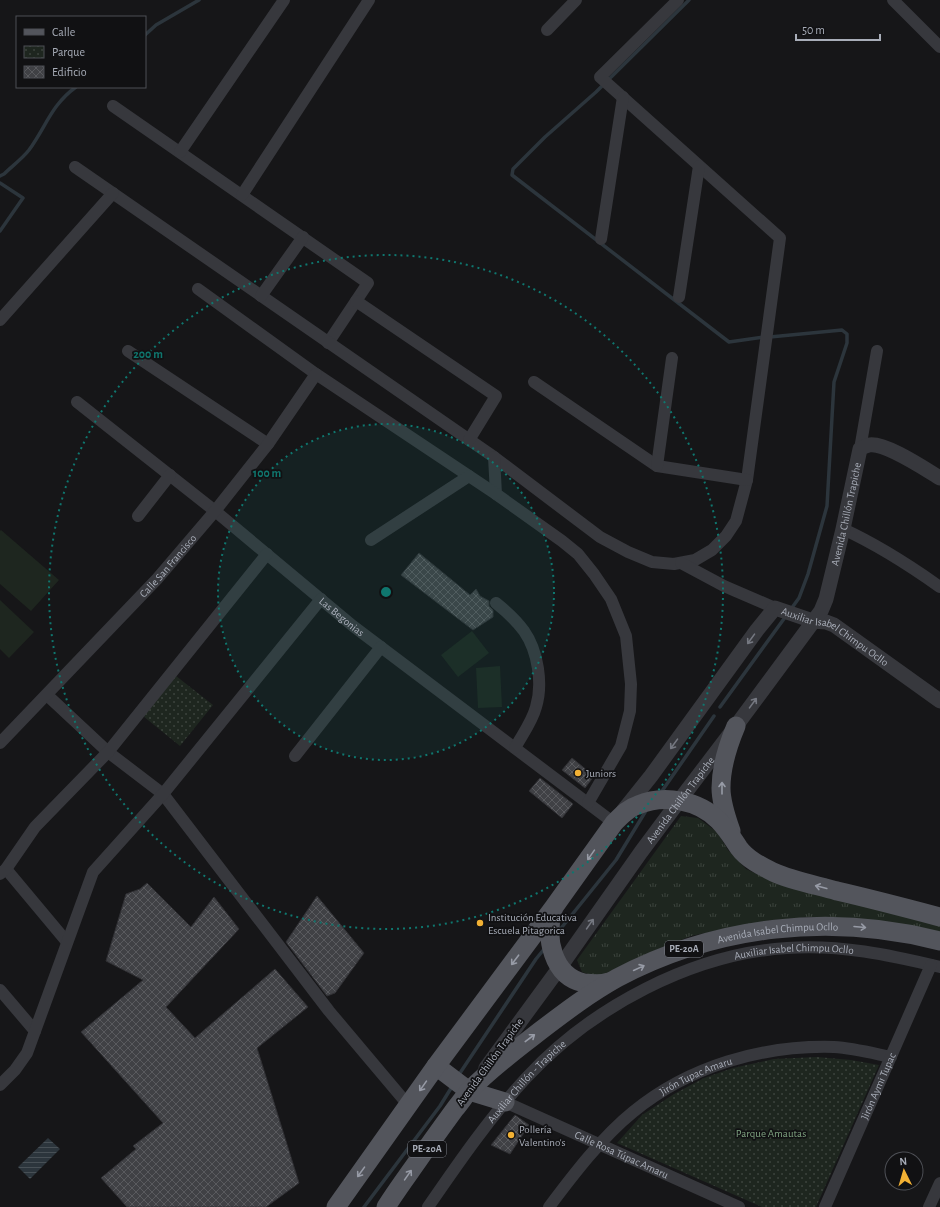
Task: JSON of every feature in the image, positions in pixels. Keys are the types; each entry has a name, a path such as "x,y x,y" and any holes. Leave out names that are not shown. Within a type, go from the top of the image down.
{"main road":[{"path":"734,839 725,815 721,788 726,755 736,726"},
{"path":"336,1207 436,1066 554,908 614,823 624,813 636,805 650,800 664,799 679,800 702,808 719,821 740,849 748,857 773,872 789,878 940,917"},
{"path":"554,908 549,932 554,956 560,967 569,976 580,982 592,984 605,983 616,979"},
{"path":"911,934 915,911"},
{"name":"Avenida Isabel Chimpu Ocllo","path":"469,1091 505,1057 590,995 616,979 640,967 685,949 714,940 759,931 783,928 841,926 896,931 940,941"},
{"path":"436,1066 469,1091 505,1102"},
{"name":"Avenida Chillón Trapiche","path":"386,1207 438,1131 469,1091"}],"street":[{"path":"180,152 284,0"},
{"path":"242,195 369,0"},
{"path":"548,30 576,0"},
{"path":"75,167 494,457 600,537 628,552 652,562 681,564 695,560 712,550 726,536 736,521 747,480 780,238 600,77 678,0"},
{"path":"893,0 940,47"},
{"path":"601,239 623,97"},
{"path":"113,106 368,283 328,343"},
{"path":"679,297 700,166"},
{"path":"0,320 113,193"},
{"path":"261,296 302,238"},
{"path":"198,289 316,374 496,494 578,554 594,574 611,599 626,636 631,684 630,711 621,746 588,803"},
{"path":"356,301 496,396 469,440"},
{"path":"128,351 268,444"},
{"name":"Avenida Chillón Trapiche","path":"469,1091 560,967 679,800 821,611 826,599 843,529 860,448 877,351"},
{"path":"657,466 672,358"},
{"name":"Calle San Francisco","path":"0,743 157,579 215,511 268,444 316,374"},
{"path":"534,382 657,466 747,480"},
{"name":"Las Begonias","path":"77,402 215,511 353,626 614,823"},
{"path":"860,448 870,445 891,450 940,478"},
{"path":"494,457 496,494"},
{"path":"138,516 170,475"},
{"path":"371,540 469,476"},
{"path":"843,529 878,546 917,570 940,587"},
{"path":"67,942 3,871 35,827 108,752 267,554"},
{"name":"Auxiliar Isabel Chimpu Ocllo","path":"681,564 724,586 775,608 813,622 826,622 834,625 940,701"},
{"path":"0,1084 27,1054 93,872 163,794 321,599"},
{"path":"496,603 508,612 524,631 532,647 538,671 539,690 536,708 515,748"},
{"path":"614,823 757,630 775,608"},
{"path":"295,756 381,647"},
{"path":"47,695 108,752 163,794 329,1011 408,1106"},
{"name":"Auxiliar Isabel Chimpu Ocllo","path":"652,985 681,973 731,957 758,951 788,948 854,950 876,953 935,966"},
{"name":"Jirón Aymi Tupac","path":"825,1207 891,1057 935,966"},
{"name":"Auxiliar Chillón - Trapiche","path":"428,1207 463,1156 527,1076 576,1033 598,1017 652,985"},
{"path":"0,990 35,1031"},
{"name":"Jirón Tupac Amaru","path":"549,1207 562,1189 600,1144 633,1112 659,1093 694,1074 727,1061 766,1052 801,1048 835,1047 891,1057"},
{"name":"Calle Rosa Túpac Amaru","path":"505,1102 739,1207"},
{"path":"929,1207 940,1183"}],"green space":[{"path":"1,530 59,580 31,611 0,584"},
{"path":"0,600 34,632 9,658 0,649"},
{"path":"472,631 489,653 458,677 441,655"},
{"path":"500,666 502,707 478,708 476,668"},
{"path":"171,672 213,705 180,746 138,712"},
{"path":"681,816 698,818 717,832 728,850 746,869 779,884 940,923 940,935 881,923 812,917 772,920 691,936 658,949 598,977 582,972 577,960"},
{"name":"Parque Amautas","path":"817,1057 851,1060 879,1065 816,1207 762,1207 617,1143 642,1115 674,1094 704,1078 733,1068 774,1059"}],"shaded area":[{"path":"48,1138 60,1149 30,1179 18,1167"}],"building":[{"path":"419,553 470,595 476,589 480,596 489,601 489,606 493,610 493,617 473,630 401,575"},
{"name":"Juniors","path":"572,758 594,776 585,788 562,770"},
{"path":"540,778 573,804 562,818 529,791"},
{"path":"147,883 191,927 214,897 239,929 166,1007 195,1038 275,969 308,1007 257,1048 299,1183 266,1207 127,1207 101,1178 136,1149 133,1146 163,1123 81,1032 143,980 106,961 126,894 140,889"},
{"path":"317,896 364,953 335,993 327,996 286,942"},
{"name":"Pollería Valentino's","path":"515,1115 529,1125 510,1154 491,1145"}],"waterway":[{"path":"146,34 156,25 199,0"},
{"path":"689,0 596,92 545,137 513,169 512,175 729,342 764,337"},
{"path":"0,176 26,153 60,101 75,88"},
{"path":"0,183 23,198 0,231"},
{"path":"770,337 842,330 847,334 847,343 834,382 827,506 808,574 799,598 791,609"},
{"path":"720,707 786,616"},
{"path":"662,791 714,716"},
{"path":"558,932 616,860 647,809"},
{"path":"458,1076 536,959 545,948"},
{"path":"364,1207 440,1106 453,1085"}],"place":[{"name":"Juniors","path":"578,773"},
{"name":"Institución Educativa Escuela Pitagorica","path":"480,923"},
{"name":"Pollería Valentino's","path":"511,1135"}]}
